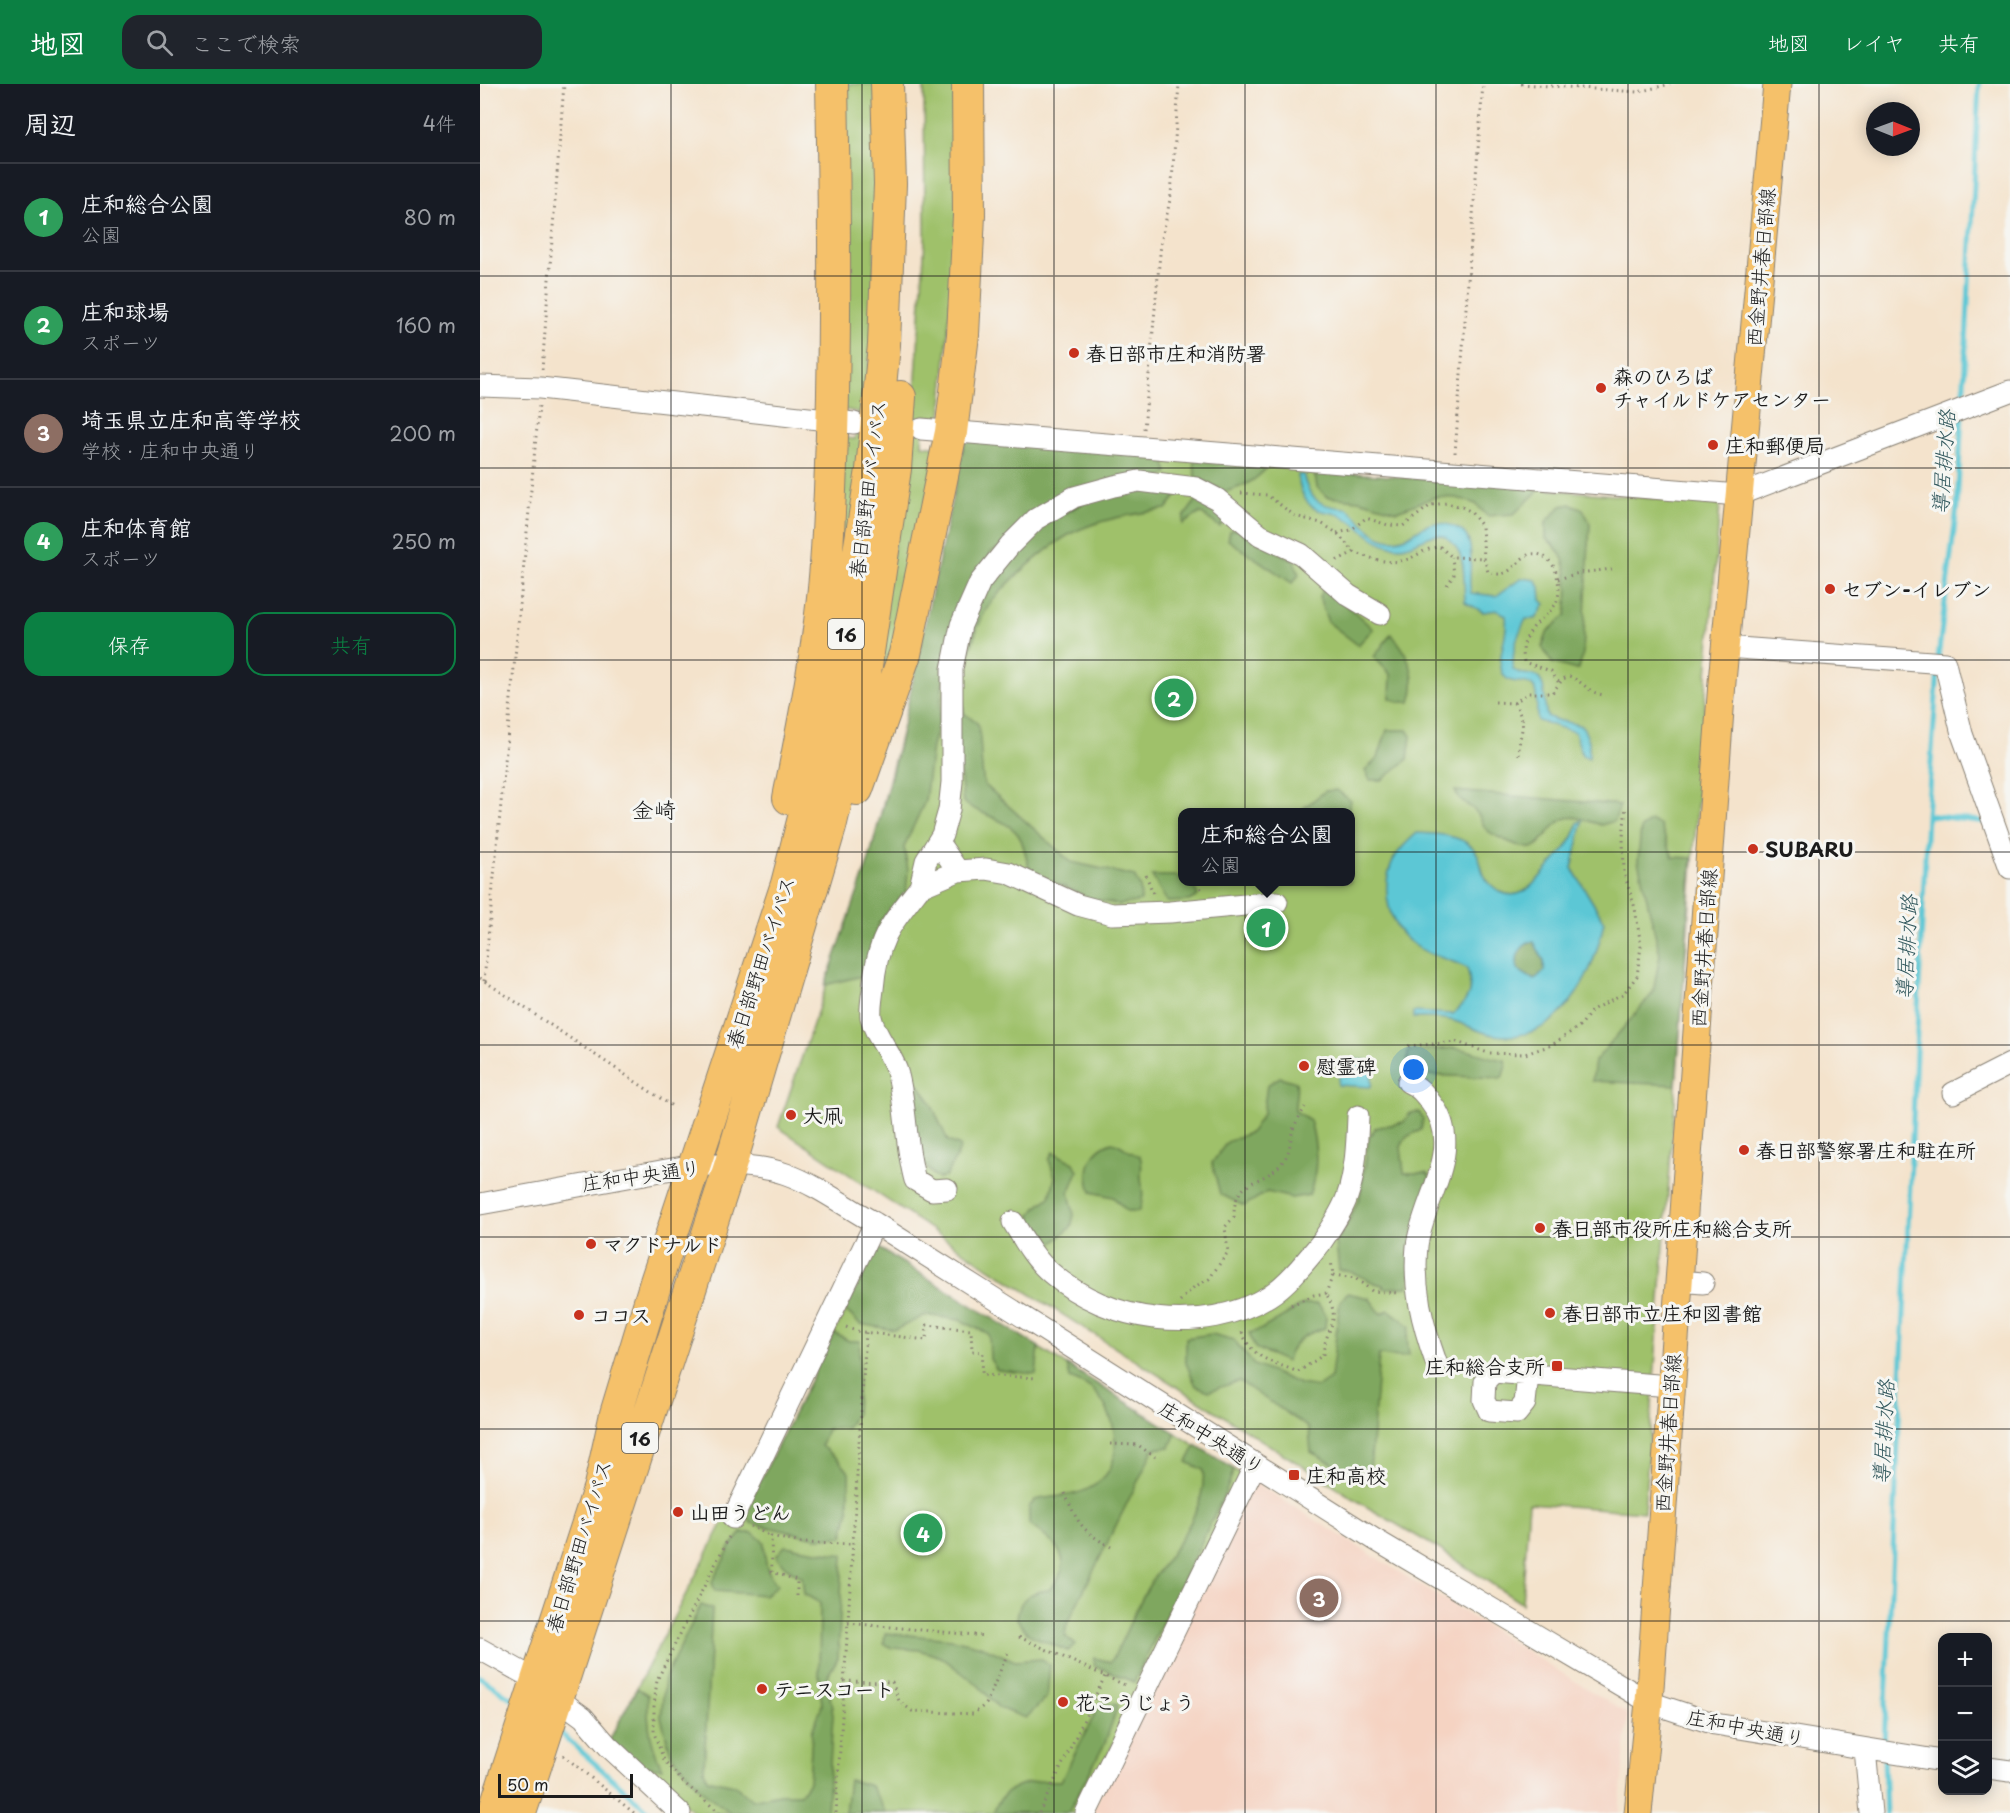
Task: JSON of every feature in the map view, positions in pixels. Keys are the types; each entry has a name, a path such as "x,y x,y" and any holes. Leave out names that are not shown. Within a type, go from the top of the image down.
{"highway":[{"name":"16","path":"733,1044 736,1006 781,837 811,685 842,421 832,84"},
{"name":"春日部野田バイパス","path":"520,1813 540,1747 545,1696 600,1486 616,1414 733,1044 787,884 838,685 872,470 884,345 890,183 887,84"},
{"name":"春日部野田バイパス","path":"545,1696 730,1166 830,827 863,686 895,469 910,241 909,84"},
{"name":"16","path":"830,827 852,803 905,654 936,430 963,335 969,215 968,84"},
{"name":"春日部野田バイパス","path":"495,1813 540,1747"}],"main road":[{"name":"西金野井春日部線","path":"1638,1813 1649,1702 1670,1386 1691,1282 1725,646 1777,84"}],"street":[{"path":"480,386 540,388 842,421"},
{"path":"936,430 1738,495 2010,391"},
{"path":"947,1189 932,1190 915,1180 908,1155 906,1120 898,1072 882,1047 871,1016 875,959 887,930 920,887 926,861 938,842 949,810 952,782 952,669 961,625 980,582 1010,544 1036,519 1074,497 1139,481 1196,488 1222,503 1260,535 1301,554 1348,595 1380,614"},
{"path":"1725,646 1945,663 1962,734 2010,868"},
{"path":"938,842 958,871"},
{"path":"920,887 958,871 986,869 1009,873 1078,905 1112,914 1170,912 1277,902"},
{"path":"1953,1093 2010,1064"},
{"path":"1408,1082 1419,1086 1436,1109 1443,1128 1445,1148 1441,1174 1421,1228 1417,1246 1417,1293 1423,1323 1436,1362"},
{"path":"1013,1222 1035,1256 1051,1273 1082,1295 1118,1311 1194,1319 1237,1310 1270,1295 1308,1259 1333,1225 1348,1196 1357,1148 1358,1116"},
{"name":"庄和中央通り","path":"480,1203 694,1165 730,1166 791,1176 875,1223 1374,1539 1649,1702 1715,1724 1938,1760"},
{"path":"731,1527 875,1223"},
{"path":"1528,1375 1670,1386"},
{"path":"1086,1813 1255,1465"},
{"path":"480,1649 545,1696 583,1717 608,1746 680,1813"},
{"path":"1865,1749 1871,1813"},
{"path":"1992,1769 2010,1771"}],"path":[{"path":"564,84 540,388 482,979 672,1106"},
{"path":"1143,446 1161,243 1171,195 1179,84"},
{"path":"1454,472 1483,84"},
{"path":"1521,84 1638,92 1670,84"},
{"path":"1222,503 1230,495 1246,492 1267,495 1295,516 1321,523 1337,533 1354,552 1389,561 1407,560 1427,548 1440,547 1453,557 1482,558"},
{"path":"1337,533 1350,530 1366,518 1388,525 1403,526 1431,505 1447,502 1470,511 1482,526 1482,558 1488,572 1498,576 1510,572 1528,555 1539,555 1554,566 1560,591 1556,605 1526,640 1523,652 1524,662 1551,671 1559,683"},
{"path":"1323,573 1339,558 1354,552"},
{"path":"1447,585 1454,575 1453,557"},
{"path":"1558,579 1579,573 1612,569"},
{"path":"1494,702 1514,703 1528,693 1552,693 1559,683 1569,676 1576,678 1591,694 1604,695"},
{"path":"1514,703 1523,717 1525,726 1518,740 1519,755"},
{"path":"1408,1046 1457,1042 1488,1053 1525,1054 1552,1046 1581,1025 1592,1010 1624,993 1637,976 1641,946 1635,908 1624,873 1623,837 1626,806"},
{"path":"1174,1318 1175,1305 1194,1287 1209,1279 1228,1252 1225,1227 1234,1217 1234,1203 1238,1192 1283,1161 1290,1146 1292,1131 1305,1107"},
{"path":"1333,1275 1354,1278 1372,1291 1417,1293"},
{"path":"1242,1332 1247,1345 1262,1359 1298,1372 1323,1355 1323,1345 1334,1323 1334,1307 1326,1293"},
{"path":"838,1323 866,1332 926,1340 927,1325 971,1330 972,1351 983,1352 982,1376 1036,1378"},
{"path":"836,1813 866,1332"},
{"path":"1110,1444 1138,1445 1155,1457"},
{"path":"1065,1493 1076,1520 1088,1535 1111,1547"},
{"path":"720,1813 683,1782 664,1760 654,1732 654,1706 657,1680 731,1527"},
{"path":"796,1596 797,1580 772,1572 771,1536 801,1543 853,1544"},
{"path":"848,1623 985,1636"},
{"path":"1019,1637 1135,1690"},
{"path":"844,1681 892,1682 899,1701 912,1711 973,1714 986,1704 1009,1650"},
{"path":"1039,1813 1105,1676"},
{"path":"540,1747 634,1813"}],"shaded area":[{"path":"1254,1482 1628,1714 1619,1813 1092,1813"}],"green space":[{"path":"841,84 876,84 874,313 856,500 790,831 838,437 855,439 858,412 840,409"},
{"path":"924,84 960,84 962,159 941,418 924,416 922,445 938,447 888,673 857,767 912,439 925,239"},
{"path":"965,440 1720,504 1644,1512 1529,1503 1522,1604 1439,1549 1367,1507 992,1270 778,1127 869,860 917,670"},
{"path":"965,440 1162,455 1168,473 1161,477 1133,477 991,552 943,680 939,721 932,746 925,801 904,847 908,870 906,892 879,923 862,976 825,985 869,860 898,749"},
{"path":"1194,458 1268,466 1249,483 1224,492 1195,477"},
{"path":"1314,470 1541,488 1514,514 1487,516 1476,504 1457,498 1435,497 1397,511 1359,500 1327,497 1317,487"},
{"path":"1137,488 1177,495 1166,509 1108,520 1074,532 1040,555 1015,577 995,598 982,617 968,659 963,701 964,713 978,724 984,784 1071,862 1134,876 1140,887 1141,901 1119,905 1092,899 1030,872 1023,844 1014,830 963,802 955,715 962,648 983,591 1003,565 1053,517 1083,502"},
{"path":"1197,499 1227,515 1220,527 1200,513 1183,524 1184,517"},
{"path":"1571,504 1583,509 1590,523 1583,653 1579,669 1576,670 1552,663 1542,647 1548,631 1566,615 1568,594 1564,563 1554,546 1546,539 1546,522 1561,506"},
{"path":"1236,529 1294,561 1299,575 1292,583 1228,540 1230,531"},
{"path":"1323,590 1331,591 1373,629 1358,645 1328,622 1319,597"},
{"path":"1391,634 1402,648 1410,665 1413,684 1410,702 1399,702 1390,698 1391,675 1374,657"},
{"path":"1387,730 1407,730 1411,736 1408,759 1382,780 1370,780 1365,771 1378,758"},
{"path":"1337,790 1351,801 1349,808 1304,808 1325,791"},
{"path":"1455,791 1620,805 1615,821 1601,825 1571,817 1553,827 1538,845 1528,848 1489,832 1477,813 1461,800"},
{"path":"1651,821 1660,825 1673,857 1692,858 1676,1085 1592,1081 1595,1061 1653,993 1660,955 1638,861 1641,828"},
{"path":"1152,876 1178,876 1178,886 1194,886 1198,896 1189,901 1167,902"},
{"path":"1528,942 1534,942 1544,961 1544,971 1534,980 1518,970 1517,965 1518,954"},
{"path":"1455,1048 1505,1060 1506,1066 1502,1078 1423,1075 1423,1070 1407,1069 1408,1051"},
{"path":"1280,1077 1296,1082 1295,1111 1310,1120 1316,1158 1312,1185 1309,1195 1292,1198 1267,1192 1244,1206 1220,1194 1212,1163 1227,1142 1251,1132 1263,1114 1267,1085"},
{"path":"910,1082 917,1082 930,1101 948,1141 960,1146 947,1176 939,1179 929,1170 917,1148 912,1122"},
{"path":"1419,1112 1423,1119 1421,1130 1406,1137 1401,1147 1404,1173 1426,1173 1430,1177 1408,1287 1383,1288 1383,1285 1351,1272 1339,1270 1336,1241 1349,1221 1360,1196 1369,1138 1375,1128 1404,1122 1410,1113"},
{"path":"1112,1142 1140,1156 1143,1194 1139,1211 1127,1211 1113,1197 1091,1192 1088,1176 1090,1162 1098,1150"},
{"path":"1053,1152 1074,1163 1078,1171 1069,1193 1074,1215 1071,1227 1052,1244 1034,1238 1030,1223 1034,1210 1050,1197 1055,1177 1049,1160"},
{"path":"877,1247 1243,1475 1080,1813 695,1813 609,1741 725,1519 738,1526"},
{"path":"877,1247 1039,1347 1036,1374 997,1370 990,1359 989,1334 960,1320 926,1315 895,1330 860,1324 845,1310"},
{"path":"1347,1293 1369,1298 1381,1314 1389,1310 1410,1326 1407,1339 1409,1355 1401,1357 1379,1355 1369,1483 1349,1477 1332,1463 1311,1452 1309,1428 1239,1381 1209,1391 1196,1386 1186,1363 1186,1338 1212,1334 1234,1340 1254,1365 1300,1384 1318,1387 1331,1378 1340,1302"},
{"path":"1304,1304 1318,1304 1326,1315 1325,1328 1311,1333 1295,1344 1287,1362 1255,1348 1249,1333 1260,1330"},
{"path":"834,1333 849,1341 860,1341 856,1413 847,1428 827,1429 821,1446 838,1459 849,1472 849,1510 843,1537 816,1538 751,1523 745,1511"},
{"path":"1067,1365 1176,1433 1170,1447 1153,1449 1067,1624 1065,1636 1075,1644 1068,1651 1028,1634 1017,1619 1020,1606 1026,1598 1049,1590 1058,1579 1063,1561 1055,1545 1029,1524 1029,1507 1035,1500 1078,1493 1094,1486 1108,1471 1113,1460 1115,1435 1108,1411 1092,1389 1070,1378"},
{"path":"1196,1445 1234,1469 1227,1489 1134,1682 1094,1665 1094,1658 1111,1662 1150,1584 1194,1515 1203,1485 1203,1470 1187,1462"},
{"path":"742,1533 753,1533 764,1542 768,1571 778,1585 765,1595 715,1591 712,1582 731,1546"},
{"path":"785,1546 843,1555 838,1658 827,1677 833,1715 827,1813 731,1813 702,1791 671,1754 661,1717 665,1678 701,1605 712,1609 704,1770 707,1779 734,1785 752,1800 779,1794 800,1794 809,1782 812,1732 822,1705 819,1676 820,1603 804,1594 802,1577 785,1567 776,1556"},
{"path":"885,1633 952,1639 981,1646 1015,1661 1041,1659 1050,1665 1047,1697 1026,1718 999,1708 978,1685 941,1657 919,1650 892,1648 884,1644"},
{"path":"637,1688 648,1695 650,1733 662,1768 644,1767 609,1741"},
{"path":"1101,1702 1118,1705 1105,1743 1068,1813 993,1813 1004,1795 1012,1789 1040,1781 1061,1781"},
{"path":"849,1780 871,1786 886,1813 845,1813"}],"water":[{"path":"1303,474 1309,491 1317,501 1330,506 1347,508 1373,532 1385,539 1402,539 1425,526 1437,523 1457,528 1467,536 1469,542 1471,593 1496,596 1522,578 1536,580 1540,587 1541,600 1545,604 1536,619 1526,619 1523,625 1514,649 1513,669 1519,673 1535,676 1542,683 1547,716 1583,727 1589,741 1589,758 1582,755 1575,732 1538,721 1536,695 1531,685 1505,677 1502,672 1501,659 1506,616 1498,610 1483,612 1465,602 1463,567 1454,544 1447,538 1436,535 1400,547 1383,543 1348,519 1310,505 1299,483 1298,475"},
{"path":"1583,820 1572,868 1604,921 1592,963 1570,1002 1556,1018 1538,1029 1518,1035 1488,1034 1446,1019 1413,1018 1413,1012 1453,1014 1469,994 1470,982 1467,968 1419,948 1405,937 1393,919 1387,897 1388,875 1393,860 1402,848 1417,833 1446,835 1459,839 1466,842 1477,853 1484,875 1490,884 1499,891 1514,895 1532,885 1557,858 1570,841 1578,823","holes":["1528,942 1534,942 1544,961 1544,971 1534,980 1518,970 1517,961 1522,948"]},
{"path":"1351,1059 1372,1061 1371,1087 1338,1085 1339,1075 1350,1076"}],"waterway":[{"name":"導居排水路","path":"1963,404 1979,84"},
{"name":"導居排水路","path":"1938,658 1957,507 1962,414"},
{"name":"導居排水路","path":"1884,1745 1927,815 1938,670"},
{"path":"1927,815 1987,822"},
{"path":"480,1677 518,1703"},
{"path":"558,1731 651,1813"},
{"name":"導居排水路","path":"1884,1758 1886,1813"}],"place":[{"name":"春日部市庄和消防署","path":"1074,353"},
{"name":"森のひろば チャイルドケアセンター","path":"1601,388"},
{"name":"庄和郵便局","path":"1713,445"},
{"name":"セブン-イレブン","path":"1830,589"},
{"name":"庄和球場","path":"1174,698"},
{"name":"SUBARU","path":"1753,849"},
{"name":"庄和総合公園","path":"1266,928"},
{"name":"慰霊碑","path":"1304,1066"},
{"name":"大凧","path":"791,1115"},
{"name":"春日部警察署庄和駐在所","path":"1744,1150"},
{"name":"春日部市役所庄和総合支所","path":"1540,1228"},
{"name":"マクドナルド","path":"591,1244"},
{"name":"春日部市立庄和図書館","path":"1550,1313"},
{"name":"ココス","path":"579,1315"},
{"name":"庄和総合支所","path":"1557,1366"},
{"name":"庄和高校","path":"1294,1475"},
{"name":"山田うどん","path":"678,1512"},
{"name":"庄和体育館","path":"923,1533"},
{"name":"埼玉県立庄和高等学校","path":"1319,1598"},
{"name":"テニスコート","path":"762,1689"},
{"name":"花こうじょう","path":"1063,1702"}],"district":[{"name":"金崎","path":"654,808"}]}
